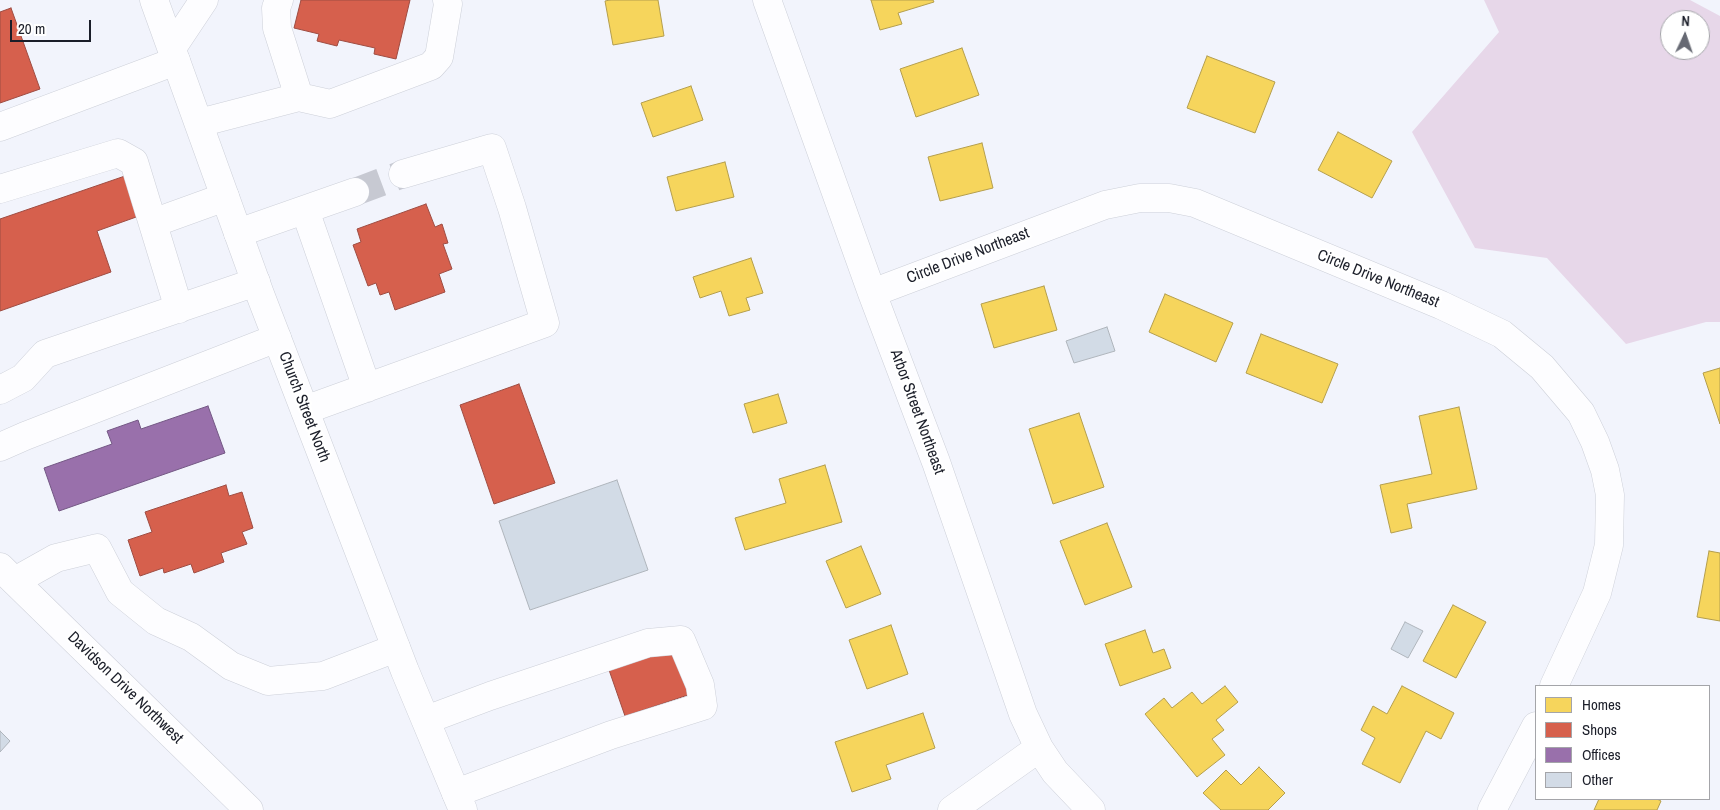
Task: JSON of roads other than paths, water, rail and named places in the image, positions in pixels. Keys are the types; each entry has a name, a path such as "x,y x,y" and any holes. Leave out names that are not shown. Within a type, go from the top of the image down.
{"street":[{"name":"Church Street North","path":"154,0 277,338 396,648 459,801"},
{"path":"0,127 68,101 174,54 204,0"},
{"path":"279,0 276,8 277,28 300,97"},
{"path":"199,123 300,97 330,104 431,66 439,57 448,4 447,0"},
{"name":"Arbor Street Northeast","path":"767,0 872,293 936,462 1023,714 1039,748 1055,772 1091,810"},
{"path":"305,410 545,323 512,208 492,148 402,174"},
{"path":"0,188 118,152 134,162 179,309"},
{"path":"238,233 356,192"},
{"path":"153,223 225,197"},
{"name":"Circle Drive Northeast","path":"872,293 1105,205 1140,198 1169,198 1195,204 1441,304 1502,334 1542,366 1580,413 1595,442 1605,470 1610,495 1609,546 1597,593 1554,685"},
{"path":"305,210 367,388"},
{"path":"0,390 23,378 45,354 256,282"},
{"path":"0,447 277,338"},
{"path":"8,574 56,558 97,548 120,592 156,621 190,637 231,666 268,681 323,676 396,648"},
{"name":"Davidson Drive Northwest","path":"8,574 249,810"},
{"path":"426,720 490,696 648,643 681,640 700,684 702,706 611,735 459,801"},
{"path":"1492,810 1535,728"},
{"path":"952,810 1039,748"}],"tunnel":[{"path":"355,192 403,174"}]}
